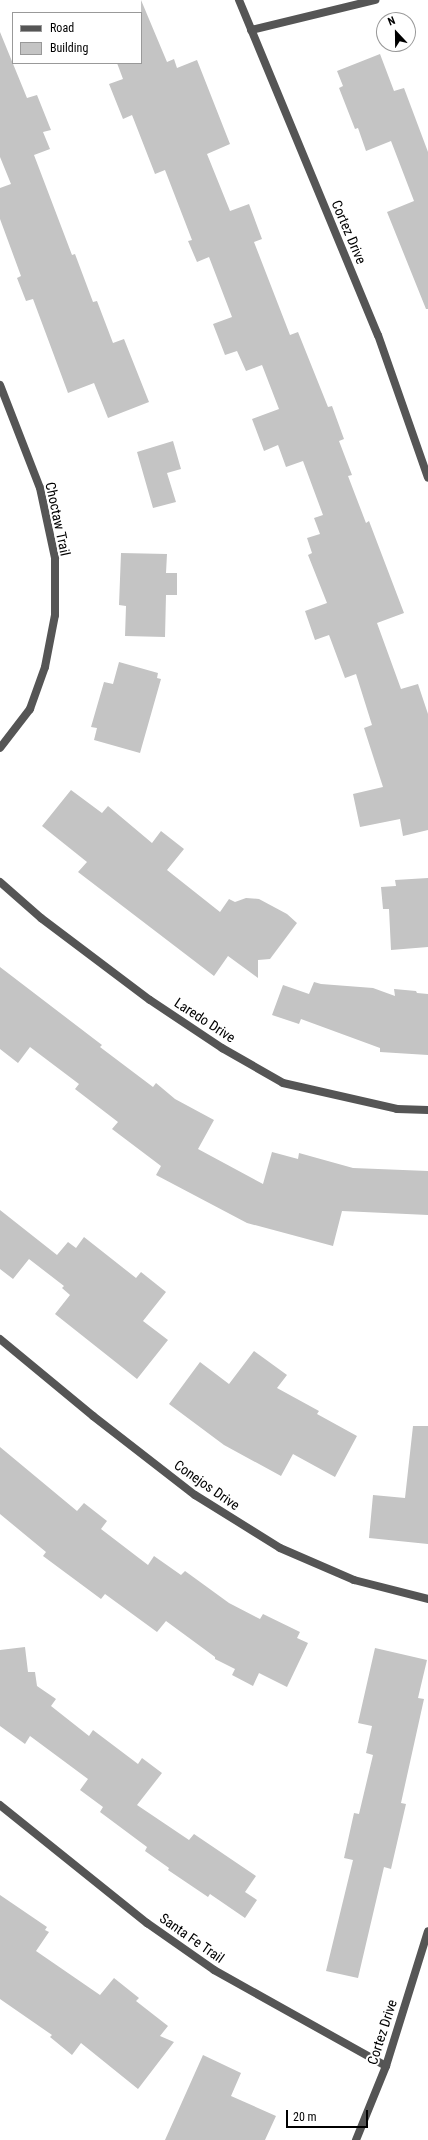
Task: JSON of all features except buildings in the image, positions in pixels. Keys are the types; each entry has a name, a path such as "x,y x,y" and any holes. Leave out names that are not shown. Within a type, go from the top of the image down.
{"street":[{"name":"Cortez Drive","path":"239,0 378,335 428,478"},
{"path":"251,30 375,0"},
{"name":"Choctaw Trail","path":"0,385 40,488 55,558 55,614 45,667 30,709 0,748"},
{"name":"Laredo Drive","path":"0,882 41,918 150,1000 222,1048 282,1083 397,1109 428,1110"},
{"name":"Conejos Drive","path":"0,1339 93,1416 195,1494 280,1548 354,1580 428,1599"},
{"name":"Santa Fe Trail","path":"0,1806 147,1922 214,1970 386,2066"},
{"name":"Cortez Drive","path":"356,2140 386,2066 428,1931"}]}
